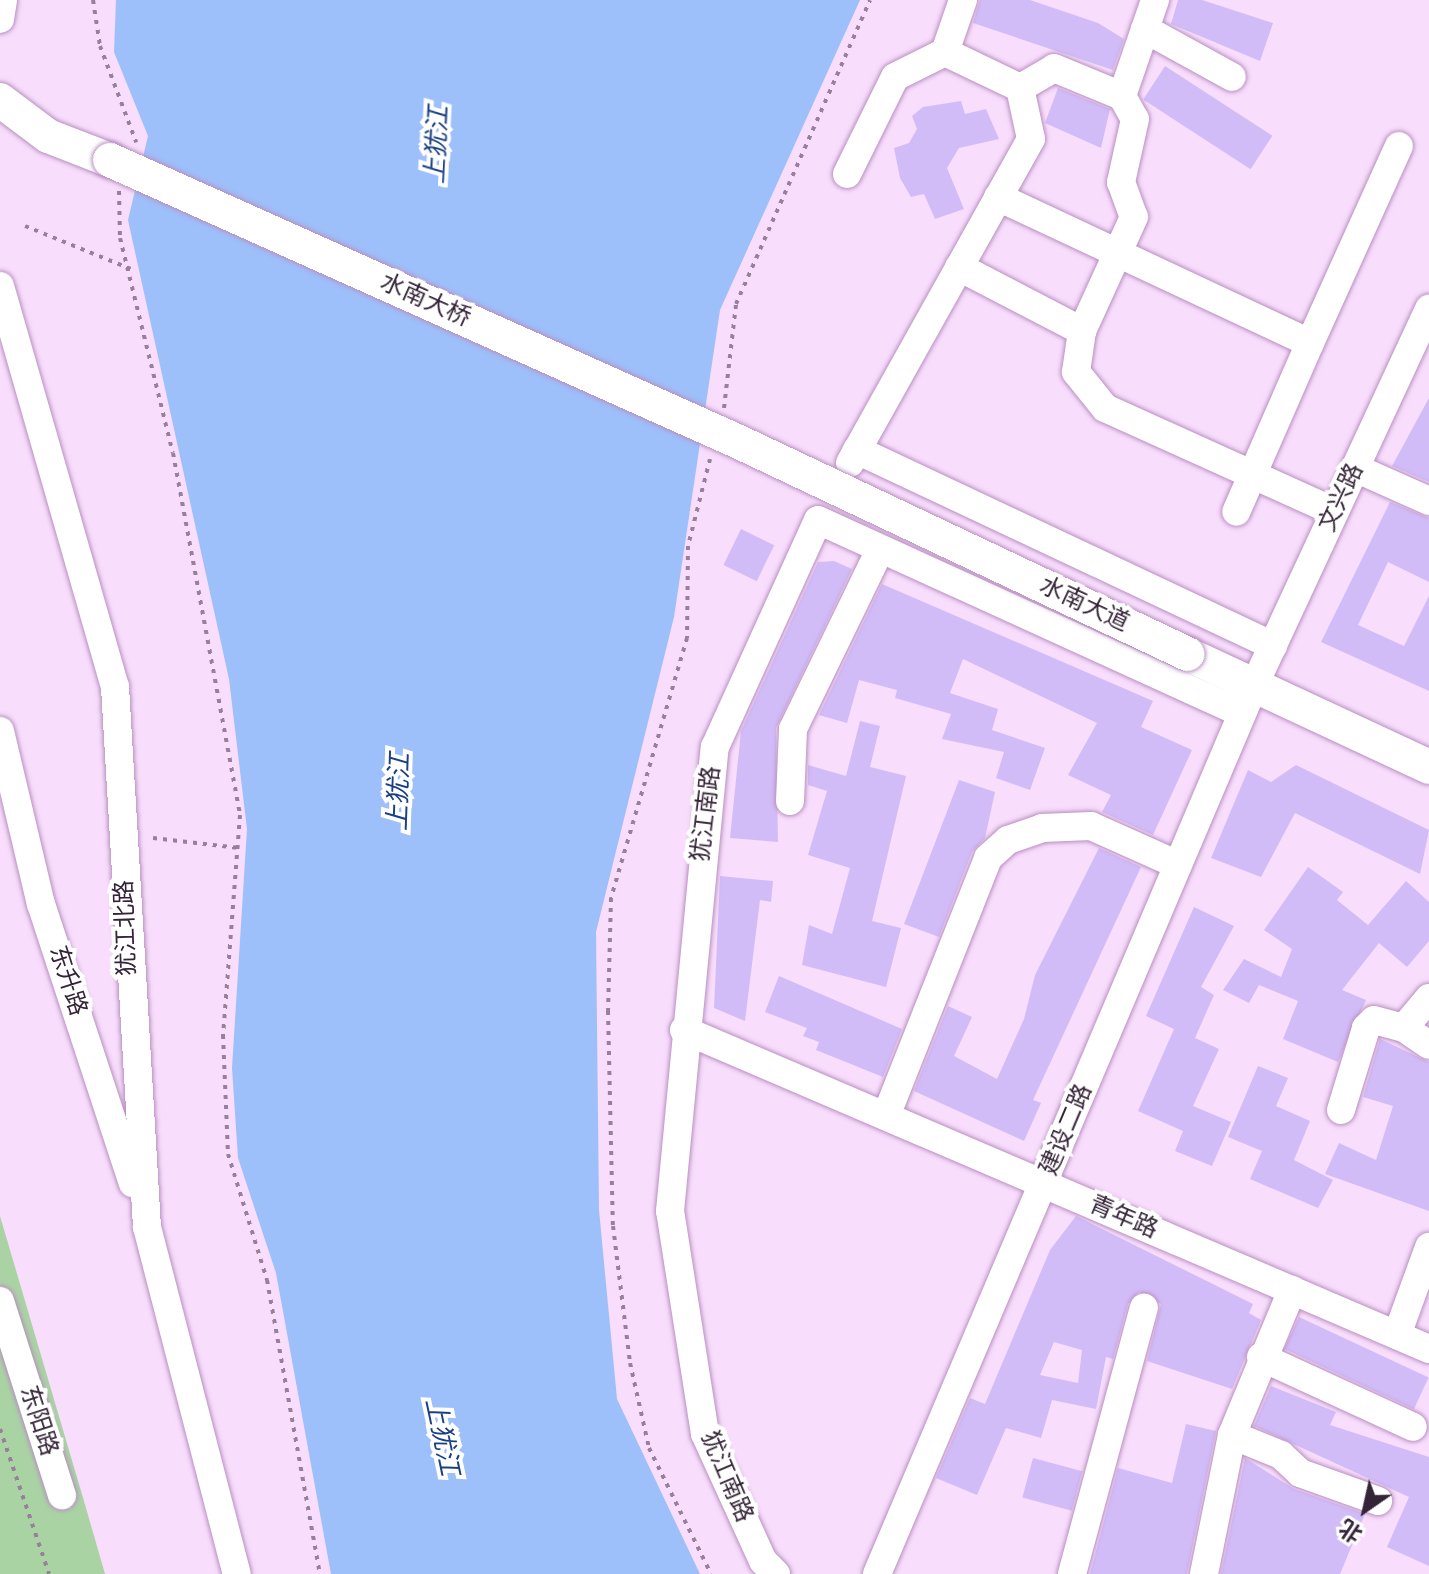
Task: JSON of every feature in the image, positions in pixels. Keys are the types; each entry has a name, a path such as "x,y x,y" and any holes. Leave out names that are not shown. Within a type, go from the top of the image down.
{"main road":[{"name":"水南大桥","path":"0,100 48,136 122,164 739,442"},
{"name":"水南大道","path":"739,442 1187,654 1248,700 1429,767"}],"street":[{"path":"0,19 3,0"},
{"path":"847,174 895,77 945,52 963,0"},
{"path":"1122,96 1147,9 1232,77"},
{"path":"945,52 1020,88"},
{"path":"1020,88 1054,68 1122,96 1135,119 1121,182 1134,217 1082,331 1076,372 1096,401 1335,512"},
{"path":"1020,88 1031,139 853,457 1273,646"},
{"path":"1236,512 1399,146"},
{"path":"998,197 1310,343"},
{"path":"959,267 1082,331"},
{"name":"犹江北路","path":"0,286 115,687 147,1227 237,1574"},
{"name":"文兴路","path":"1248,700 1429,309"},
{"path":"1355,468 1429,501"},
{"name":"犹江南路","path":"776,1574 763,1561 705,1434 670,1211 684,1030 715,747 820,518 880,550 1248,700"},
{"path":"790,801 793,729 880,550"},
{"name":"建设二路","path":"877,1574 1248,700"},
{"name":"东升路","path":"0,731 41,904 147,1227"},
{"path":"886,1116 988,858 1008,840 1042,828 1091,826 1178,865"},
{"path":"1404,1028 1429,998"},
{"path":"1341,1110 1366,1028 1374,1020 1404,1028 1429,1045"},
{"name":"青年路","path":"684,1030 1429,1349"},
{"path":"1397,1335 1429,1247"},
{"path":"1204,1574 1232,1435 1261,1357 1292,1290"},
{"name":"东阳路","path":"0,1301 62,1495"},
{"path":"1072,1574 1144,1308"},
{"path":"1261,1357 1413,1427"},
{"path":"1232,1435 1281,1455 1300,1473 1378,1501"}],"path":[{"path":"93,0 100,46 135,131 122,164 117,205 206,613 234,770 239,848 222,1105 228,1154 267,1280 291,1396 320,1574"},
{"path":"25,226 131,270"},
{"path":"153,838 239,848"},
{"path":"0,1429 49,1574"}],"green space":[{"path":"0,1216 86,1508 105,1574 0,1574"}],"water":[{"name":"上犹江","path":"116,0 860,0 720,310 674,617 596,932 599,1210 617,1399 700,1574 331,1574 276,1273 238,1158 232,1068 247,829 229,679 128,220 148,136 114,52"}],"building":[{"path":"980,0 1030,0 1098,23 1124,39 1113,70 973,23"},
{"path":"1178,0 1202,0 1273,23 1260,61 1171,24"},
{"path":"1165,66 1272,136 1251,169 1143,100"},
{"path":"1058,88 1110,109 1101,148 1045,123"},
{"path":"961,101 965,114 986,109 999,139 959,148 947,168 964,209 935,219 924,194 911,197 900,178 894,148 909,143 917,129 912,116 923,107"},
{"path":"1429,398 1429,482 1392,466"},
{"path":"1390,502 1429,518 1429,582 1388,562 1358,625 1404,646 1429,596 1429,691 1321,642"},
{"path":"741,529 774,545 757,581 723,565"},
{"path":"834,561 852,569 776,728 778,842 730,838 741,731 818,562"},
{"path":"882,584 1153,701 1141,727 1192,750 1153,835 1102,812 1111,795 1068,775 1097,723 963,659 950,693 998,709 992,730 1045,748 1030,790 996,778 1004,752 942,739 951,714 895,698 897,690 859,680 847,723 819,715"},
{"path":"860,721 880,726 870,767 906,776 872,921 901,928 886,987 802,965 809,925 832,934 850,868 808,855 827,791 808,785 808,765 846,776"},
{"path":"1296,765 1429,830 1420,874 1295,813 1261,877 1211,858 1248,770 1271,782"},
{"path":"959,780 995,792 985,838 972,852 939,937 904,924"},
{"path":"1099,848 1141,867 1033,1100 1041,1103 1024,1141 914,1091 948,1006 972,1017 954,1056 997,1079 1024,1019 1035,975"},
{"path":"1308,867 1343,892 1337,900 1368,925 1406,881 1429,902 1429,941 1407,967 1379,943 1342,990 1366,1000 1338,1062 1283,1039 1298,1001 1259,985 1249,1003 1223,990 1244,959 1281,977 1292,949 1264,930"},
{"path":"720,876 773,881 771,902 760,900 745,1021 714,1008"},
{"path":"1194,907 1234,926 1201,987 1214,995 1195,1038 1219,1049 1193,1106 1231,1122 1212,1166 1175,1151 1183,1131 1138,1111 1174,1029 1146,1016"},
{"path":"779,976 902,1029 883,1077 816,1050 819,1042 803,1036 807,1028 765,1012"},
{"path":"1380,1039 1429,1062 1429,1211 1325,1174 1339,1143 1376,1160 1393,1106 1363,1097"},
{"path":"1258,1066 1288,1078 1276,1106 1310,1121 1294,1160 1333,1180 1318,1208 1250,1179 1262,1151 1228,1137"},
{"path":"1076,1216 1253,1304 1249,1313 1261,1320 1232,1389 1147,1361 1161,1304 1139,1292 1128,1304 1113,1359 1106,1357 1096,1409 1052,1400 1041,1438 1006,1428 977,1495 936,1478 970,1398 985,1404 1050,1250","holes":["1054,1342 1082,1350 1078,1383 1040,1375"]},
{"path":"1299,1317 1429,1377 1414,1409 1284,1349"},
{"path":"1271,1386 1336,1412 1330,1425 1429,1457 1429,1566 1387,1547 1409,1497 1254,1426"},
{"path":"1186,1424 1216,1431 1187,1574 1090,1574 1118,1468 1172,1483"},
{"path":"1033,1458 1082,1471 1072,1511 1022,1498"},
{"path":"1245,1458 1294,1489 1365,1514 1340,1574 1221,1574"}]}
